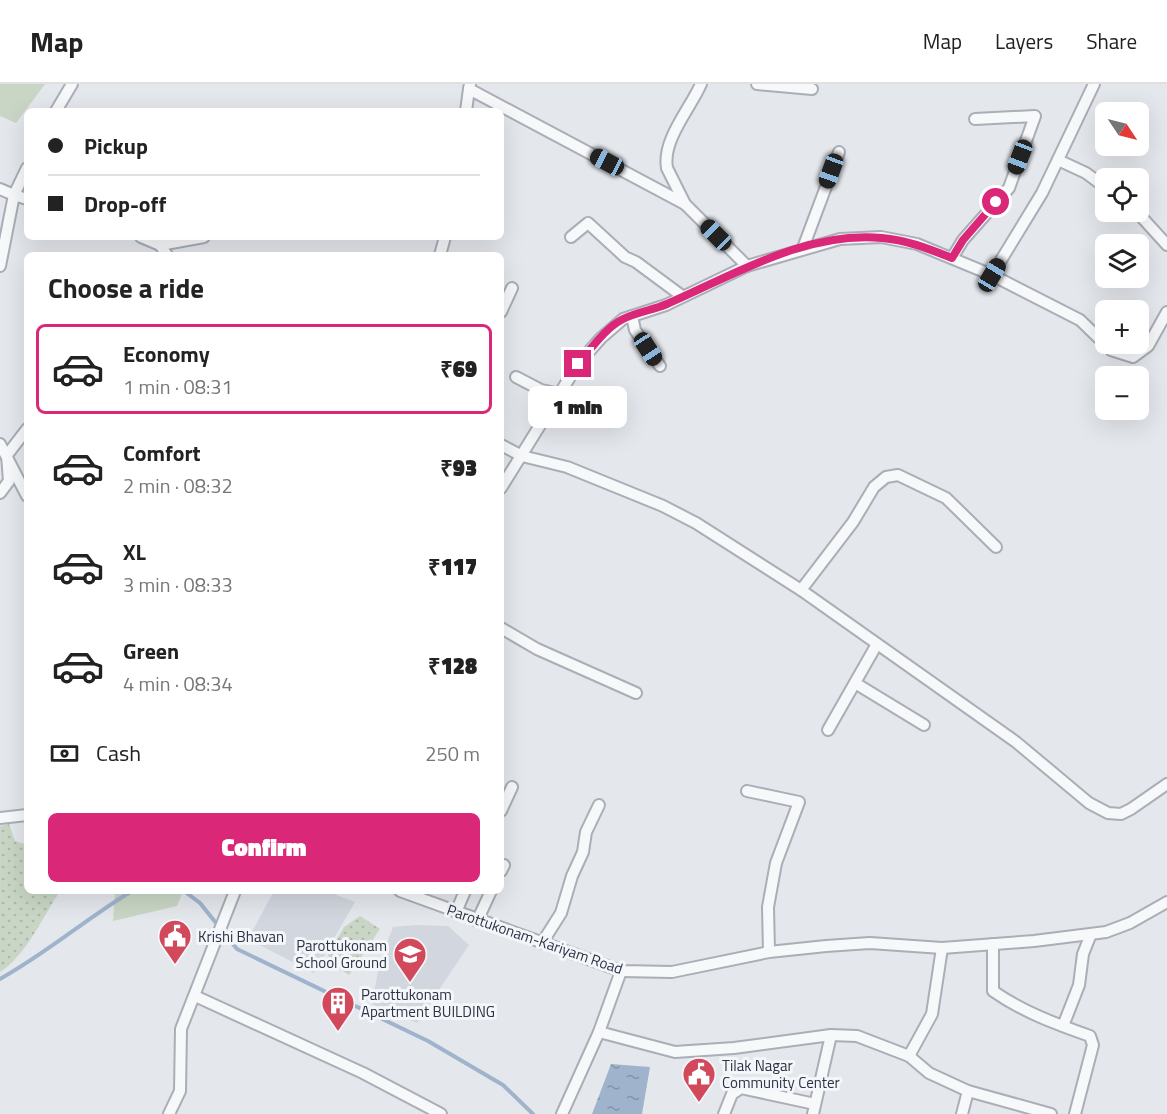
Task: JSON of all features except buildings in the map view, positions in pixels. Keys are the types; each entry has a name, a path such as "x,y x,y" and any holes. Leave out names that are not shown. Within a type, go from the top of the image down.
{"street":[{"path":"58,108 72,84"},
{"path":"701,84 673,136 666,162 670,176 686,204 747,266"},
{"path":"757,84 812,89"},
{"path":"992,275 1042,193 1094,84"},
{"path":"466,108 469,87 686,204"},
{"path":"952,258 963,240 1009,188 1035,116 975,119"},
{"path":"803,248 839,152"},
{"path":"1058,160 1095,180"},
{"path":"0,266 14,195 24,174"},
{"path":"0,189 24,198"},
{"path":"1146,222 1167,245"},
{"path":"571,237 588,223 625,257 636,262 682,296"},
{"path":"504,483 578,364 601,338 623,319 682,296 747,266 803,248 840,239 882,237 917,244 992,275 1080,320 1111,350 1133,357 1148,346 1167,312"},
{"path":"148,240 160,245 165,252"},
{"path":"160,245 188,240"},
{"path":"504,305 512,288"},
{"path":"632,316 635,330 660,366"},
{"path":"516,377 542,390 561,394"},
{"path":"0,493 9,482 7,455 24,433"},
{"path":"0,444 24,490"},
{"path":"504,447 522,456 567,467 663,506 696,523 801,590 1016,742 1089,803 1108,813 1121,814 1167,784"},
{"path":"801,590 853,522 874,487 886,477 898,475 946,498 996,547"},
{"path":"504,630 537,649 636,693"},
{"path":"828,730 877,644"},
{"path":"855,683 924,725"},
{"path":"504,804 512,787"},
{"path":"747,791 799,802 774,874 768,908 770,952"},
{"path":"542,943 561,913 583,852 586,832 599,805"},
{"path":"0,818 24,815"},
{"path":"169,1114 180,1091 181,1029 234,894"},
{"name":"Parottukonam-Kariyam Road","path":"408,894 477,921 621,971 672,972 770,952 870,943 942,948 1091,934 1130,923 1167,902"},
{"path":"456,912 464,894"},
{"path":"477,921 490,894"},
{"path":"1063,1026 1079,985 1083,954 1091,934"},
{"path":"993,944 993,991 1013,1005 1090,1036 1094,1046 1075,1114"},
{"path":"909,1056 932,1014 942,948"},
{"path":"562,1114 599,1032 621,971"},
{"path":"195,996 363,1073 441,1114"},
{"path":"599,1032 675,1052 734,1048 831,1035 856,1036 909,1056 929,1073 968,1091 1051,1114"},
{"path":"724,1114 732,1094 741,1088 814,1109 831,1035"},
{"path":"962,1114 968,1091"}],"shaded area":[{"path":"272,894 334,894 355,902 314,973 248,939"},
{"name":"Parottukonam School Ground","path":"448,926 469,945 417,1023 372,1004 380,961 393,927"}],"green space":[{"path":"0,84 45,84 27,108 24,108 24,112 16,123 0,116"},
{"path":"9,824 15,841 24,844 24,894 58,894 26,946 0,972 0,826"},
{"path":"115,894 182,894 177,906 113,921"},
{"path":"360,916 380,929 349,975 332,964 328,955 344,927"}],"water":[{"path":"611,1064 650,1067 642,1114 592,1114"}],"waterway":[{"path":"0,979 127,894"},
{"path":"188,894 200,903 216,923"},
{"path":"232,943 237,949 428,1041 503,1085 533,1114"}],"place":[{"name":"Krishi Bhavan","path":"175,965"},
{"name":"Parottukonam School Ground","path":"410,983"},
{"name":"Parottukonam Apartment BUILDING","path":"338,1032"},
{"name":"Tilak Nagar Community Center","path":"699,1103"}],"route":[{"path":"578,364 601,338 623,319 666,305 747,266 792,251 840,239 882,237 917,244 952,258 963,240 996,202"}]}
